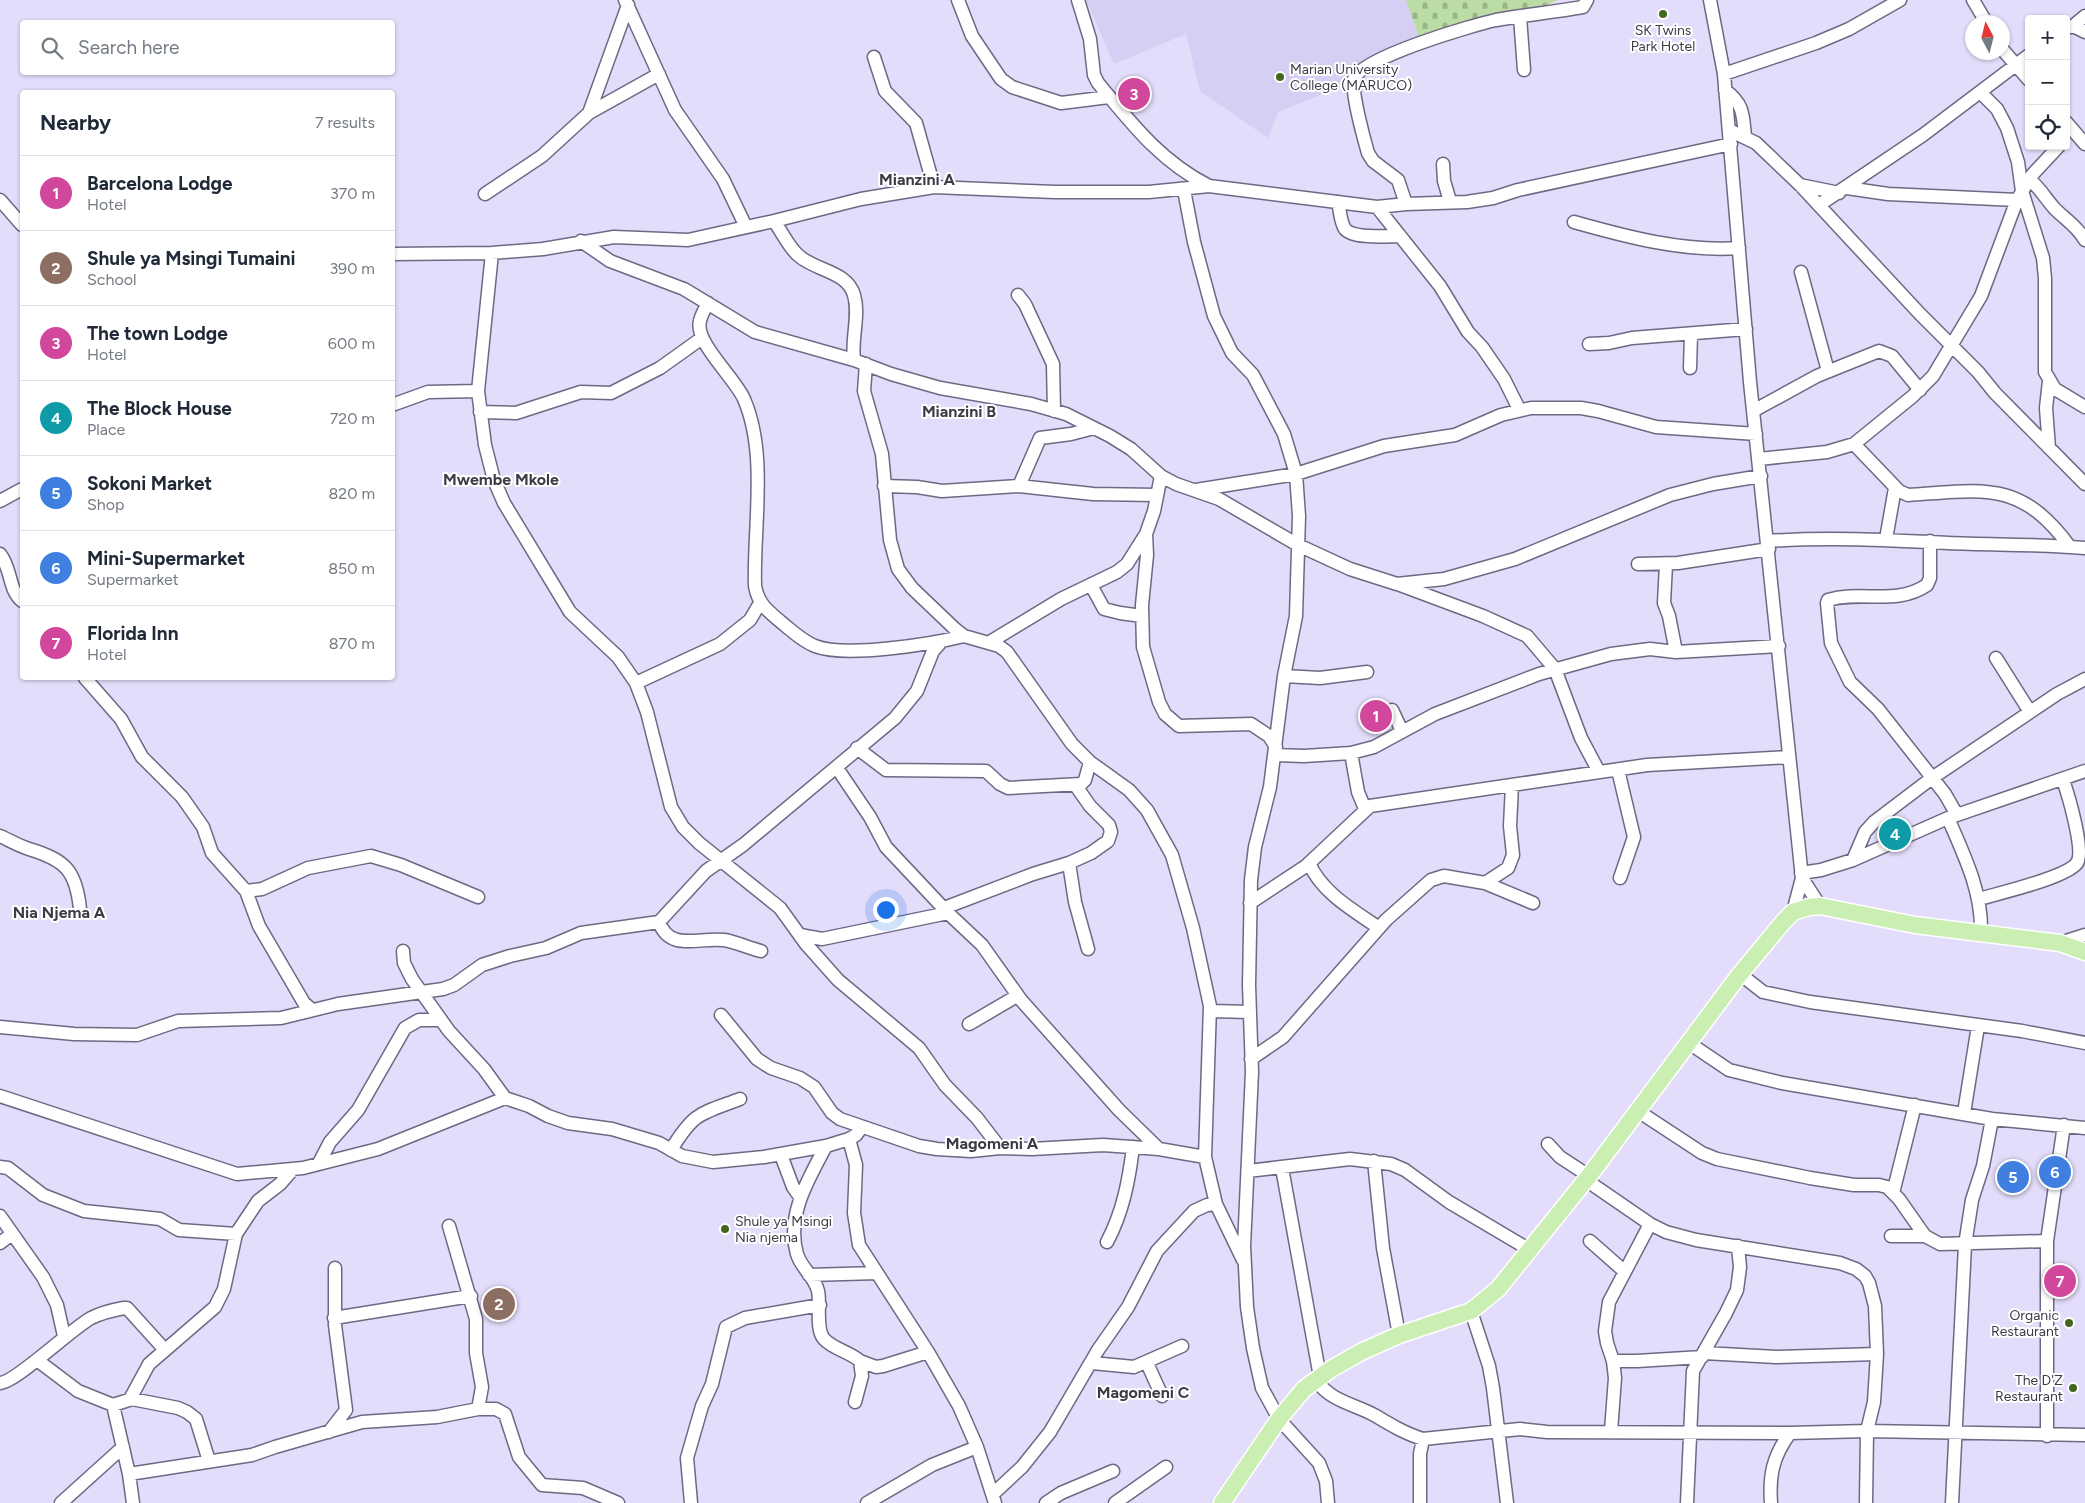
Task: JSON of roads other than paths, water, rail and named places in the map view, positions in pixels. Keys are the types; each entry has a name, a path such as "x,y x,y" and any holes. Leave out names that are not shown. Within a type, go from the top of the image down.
{"main road":[{"path":"1222,1503 1295,1396 1361,1352 1399,1334 1470,1312 1498,1289 1588,1178 1740,974 1793,912 1820,906 1915,925 2060,943 2085,952"}],"street":[{"path":"958,0 972,36 1001,79 1012,87 1061,104 1109,97"},
{"path":"1078,0 1090,39 1094,75 1109,97 1143,137 1184,172 1209,186"},
{"path":"1406,204 1398,180 1373,161 1368,153 1354,90 1354,79 1358,72 1366,65 1388,55 1447,35 1495,20 1583,8 1587,0"},
{"path":"1710,0 1724,74 1756,434 1802,875 1793,912"},
{"path":"1724,74 1816,43 1849,29 1900,0"},
{"path":"1973,0 1982,15"},
{"path":"626,3 683,124 723,179 746,227"},
{"path":"589,113 626,3"},
{"path":"2075,28 2085,16"},
{"path":"1520,17 1524,70"},
{"path":"874,57 885,91 916,123 934,187"},
{"path":"1819,205 1981,93 2025,58"},
{"path":"2010,60 2025,76"},
{"path":"485,194 542,156 589,113 659,74"},
{"path":"1725,90 1739,101 1742,107 1746,137"},
{"path":"1981,93 2001,116 2018,162 2056,209 2077,227 2085,240"},
{"path":"1729,130 1756,143 1800,185 1994,393 2085,484"},
{"path":"2070,133 2085,144"},
{"path":"398,254 543,249 614,237 688,240 860,199 934,187 1020,192 1184,190 1209,186 1377,207 1493,198 1518,190 1731,144"},
{"path":"1759,459 1827,452 1854,444 1920,390 1943,362 1982,296 2019,196 2030,177 2054,150"},
{"path":"2018,162 2019,196 2042,258 2045,278 2044,365 2049,381 2055,389 2085,407"},
{"path":"1443,164 1444,181 1450,201"},
{"path":"1800,185 1888,194 2019,196"},
{"path":"1184,190 1194,242 1214,316 1232,353 1253,375 1284,434 1296,474 1298,545 1296,616 1284,676 1275,751 1252,864 1250,903 1251,1059 1248,1171 1244,1216 1245,1264 1247,1307 1257,1372 1269,1405 1278,1419 1319,1463 1326,1481 1328,1503"},
{"path":"1338,202 1343,225 1351,233 1364,236 1400,236"},
{"path":"2,204 20,208"},
{"path":"2,204 20,223"},
{"path":"1377,207 1440,286 1468,332 1492,360 1519,409"},
{"path":"774,221 796,254 819,269 844,279 851,286 856,306 852,350 860,362 864,391 882,454 892,553 898,569 919,596 964,636"},
{"path":"1574,222 1673,245 1712,250 1739,248"},
{"path":"582,241 610,261 684,289 755,332 860,362 940,388 1031,404 1054,411 1094,428 1131,449 1161,476 1219,499 1298,545 1350,569 1398,584 1483,616 1527,636 1554,669 1581,738 1599,772"},
{"path":"492,252 478,390 480,412 494,480 504,503 570,612 618,657 636,683 646,712 671,807 683,827 720,861 780,908 838,980 919,1048 945,1085 977,1118 1000,1148"},
{"path":"1801,272 1828,371"},
{"path":"1018,295 1026,304 1053,364 1054,411"},
{"path":"708,303 699,322 702,338 744,399 752,430 756,465 755,586 760,603 791,630 818,647 880,648 941,642 964,636 990,642 1007,652 1072,744 1090,762 1137,798 1147,810 1172,855 1199,952 1211,1011 1205,1157 1216,1204 1245,1264"},
{"path":"1589,344 1609,343 1632,338 1746,329"},
{"path":"1690,368 1691,334"},
{"path":"480,412 516,413 581,392 611,393 660,368 702,338"},
{"path":"1754,411 1801,383 1879,351 1892,356 1920,390"},
{"path":"2049,381 2046,408 2049,448"},
{"path":"395,404 428,392 478,390"},
{"path":"1196,490 1296,474 1384,446 1455,435 1519,409 1581,408 1598,410 1656,427 1756,434"},
{"path":"1019,486 1040,438 1071,434 1094,428"},
{"path":"1854,444 1895,488 1908,494 1988,491 2018,499 2028,505 2060,533 2070,547"},
{"path":"990,642 1061,600 1121,569 1137,551 1146,534 1161,476"},
{"path":"1398,584 1444,579 1515,559 1670,495 1713,484 1761,476"},
{"path":"884,486 917,487 942,491 1019,486 1093,494 1157,495"},
{"path":"1886,539 1895,488"},
{"path":"0,501 20,490"},
{"path":"1146,534 1142,639 1158,702 1171,721 1179,726 1251,724 1269,736 1275,751"},
{"path":"1638,564 1666,564 1768,545 1824,538 2085,548"},
{"path":"1930,542 1930,578 1924,587 1908,596 1828,600 1831,643 1850,682 1878,709 1932,778 1952,816 1979,899 1981,932"},
{"path":"0,554 5,562 12,587 16,596 20,599"},
{"path":"1666,564 1664,603 1669,616 1676,652"},
{"path":"1092,585 1104,609 1142,616"},
{"path":"636,683 720,644 750,620 760,603"},
{"path":"0,1027 74,1034 137,1035 178,1021 298,1016 312,1010 454,985 482,966 510,956 559,944 581,933 659,922 696,880 837,768 857,748 906,707 917,691 933,651 941,642"},
{"path":"1275,751 1304,756 1351,753 1374,747 1435,714 1554,669 1611,654 1646,649 1676,652 1779,646"},
{"path":"1996,658 2030,712"},
{"path":"1284,676 1320,678 1367,672"},
{"path":"1853,860 1865,832 1874,822 1932,778 2057,694 2085,679"},
{"path":"87,680 121,719 142,757 182,797 202,827 212,853 246,892 259,926 304,1003 312,1010"},
{"path":"1392,710 1402,731"},
{"path":"857,748 886,770 986,771 1000,784 1008,788 1076,786 1085,780 1090,762"},
{"path":"1351,753 1358,792 1365,810"},
{"path":"1250,903 1309,863 1365,810 1381,804 1670,762 1789,757"},
{"path":"837,768 870,817 886,847 946,911 982,945 1017,996 1119,1110 1159,1149"},
{"path":"1618,770 1634,837 1620,878"},
{"path":"1802,875 1853,860 1952,816 2085,771"},
{"path":"1979,899 2056,876 2076,864 2078,860 2078,844 2068,793 2062,780"},
{"path":"1485,884 1508,868 1513,856 1510,826 1512,785"},
{"path":"800,935 822,939 946,911 1033,874 1069,863 1105,845 1111,832 1106,820 1090,806 1076,786"},
{"path":"0,836 58,859 75,881 80,909"},
{"path":"246,892 262,889 308,868 372,856 401,865 478,897"},
{"path":"1069,863 1075,902 1088,949"},
{"path":"1309,863 1318,880 1379,928"},
{"path":"1802,875 1820,906"},
{"path":"1251,1059 1283,1037 1379,928 1410,898 1436,878 1444,876 1485,884 1532,903"},
{"path":"659,922 665,934 676,940 734,941 761,951"},
{"path":"2060,943 2085,935"},
{"path":"404,951 404,962 441,1020 484,1069 505,1098 568,1123 612,1129 659,1143 682,1156 713,1162 781,1154 826,1146 849,1139 856,1135 862,1126"},
{"path":"1740,974 1763,992 1787,998 2022,1031 2085,1043"},
{"path":"969,1024 1017,996"},
{"path":"1211,1011 1250,1012"},
{"path":"721,1015 761,1063 800,1078 814,1087 832,1113 840,1119 919,1146 971,1151 1000,1148 1103,1145 1159,1149 1205,1157"},
{"path":"318,1163 330,1142 358,1110 405,1028 419,1020 441,1020"},
{"path":"1964,1113 1978,1026"},
{"path":"1689,1044 1719,1065 1741,1074 1782,1084 1992,1118 2085,1128"},
{"path":"0,1096 232,1173 293,1170 378,1149 505,1098"},
{"path":"671,1150 685,1127 696,1116 740,1099"},
{"path":"1893,1193 1915,1105"},
{"path":"1638,1111 1702,1153 1717,1159 1810,1178 1854,1185 1879,1185 1893,1193 1925,1236 1940,1244 2047,1242"},
{"path":"1952,1503 1965,1245 1972,1200 1983,1166 1992,1118"},
{"path":"2047,1436 2047,1242 2064,1125"},
{"path":"849,1139 856,1165 856,1233 865,1258 877,1273 928,1352 959,1406 977,1447 994,1498 1050,1432 1128,1307 1157,1251 1194,1211 1207,1205 1216,1204"},
{"path":"1548,1144 1560,1157 1650,1224 1684,1238 1840,1263 1856,1269 1870,1283 1873,1295 1877,1354 1874,1407 1868,1432 1866,1503"},
{"path":"826,1146 800,1197 794,1226 798,1255 817,1288 820,1304 821,1335 828,1342 860,1361 876,1367 928,1352"},
{"path":"1107,1242 1118,1217 1128,1186 1134,1147"},
{"path":"781,1154 793,1187 800,1197"},
{"path":"1248,1171 1350,1159 1391,1164 1405,1170 1456,1206 1530,1250"},
{"path":"1374,1161 1384,1248 1399,1334"},
{"path":"0,1167 8,1168 43,1195 84,1211 160,1219 179,1230 236,1234"},
{"path":"1282,1168 1318,1379 1322,1390 1342,1402 1375,1415 1412,1436 1423,1439 1520,1429 1547,1432 1691,1431 1790,1434 1868,1432 2047,1436 2085,1435"},
{"path":"130,1399 146,1368 190,1327 209,1313 222,1296 236,1234 258,1200 280,1184 293,1170"},
{"path":"0,1216 42,1277 57,1305 64,1336"},
{"path":"1611,1431 1615,1378 1613,1360 1607,1343 1606,1322 1609,1302 1650,1224"},
{"path":"449,1226 476,1319 476,1353 482,1387 478,1409"},
{"path":"0,1243 12,1234"},
{"path":"1891,1236 1925,1236"},
{"path":"1590,1241 1624,1271"},
{"path":"1688,1503 1693,1371 1737,1290 1740,1267 1738,1246"},
{"path":"329,1432 346,1410 334,1318 335,1268"},
{"path":"809,1275 877,1273"},
{"path":"334,1318 470,1296"},
{"path":"691,1503 687,1458 702,1406 712,1384 726,1327 745,1318 820,1304"},
{"path":"0,1384 37,1360 64,1336 90,1318 126,1308 165,1350"},
{"path":"1470,1312 1489,1366 1507,1503"},
{"path":"1092,1363 1127,1368 1148,1363 1182,1346"},
{"path":"1613,1360 1637,1361 1703,1355 1776,1357 1877,1354"},
{"path":"37,1360 78,1391 113,1405 130,1399 178,1408 187,1412 196,1419 209,1461"},
{"path":"855,1402 862,1376 860,1361"},
{"path":"1148,1363 1162,1396"},
{"path":"113,1405 129,1474 133,1503"},
{"path":"129,1474 252,1455 362,1422 384,1423 437,1417 478,1409 496,1409 505,1414 519,1457 542,1485 583,1488 618,1503"},
{"path":"346,1410 362,1422"},
{"path":"1771,1503 1772,1468 1781,1445 1790,1434"},
{"path":"1420,1503 1419,1462 1423,1439"},
{"path":"61,1503 123,1447"},
{"path":"868,1503 932,1465 977,1447"},
{"path":"1115,1503 1166,1467"},
{"path":"1046,1503 1061,1493 1113,1471"}],"place":[{"name":"SK Twins Park Hotel","path":"1663,14"},
{"name":"Marian University College (MARUCO)","path":"1280,77"},
{"name":"The town Lodge","path":"1134,94"},
{"name":"Barcelona Lodge","path":"1376,716"},
{"name":"The Block House","path":"1895,834"},
{"name":"Mini-Supermarket","path":"2055,1172"},
{"name":"Sokoni Market","path":"2013,1177"},
{"name":"Shule ya Msingi Nia njema","path":"725,1229"},
{"name":"Florida Inn","path":"2060,1281"},
{"name":"Shule ya Msingi Tumaini","path":"499,1304"},
{"name":"Organic Restaurant","path":"2069,1323"},
{"name":"The D'Z Restaurant","path":"2073,1388"}],"district":[{"name":"Mianzini A","path":"917,179"},
{"name":"Mianzini B","path":"959,411"},
{"name":"Mwembe Mkole","path":"501,479"},
{"name":"Nia Njema A","path":"59,912"},
{"name":"Magomeni A","path":"992,1143"},
{"name":"Magomeni C","path":"1143,1392"}]}
